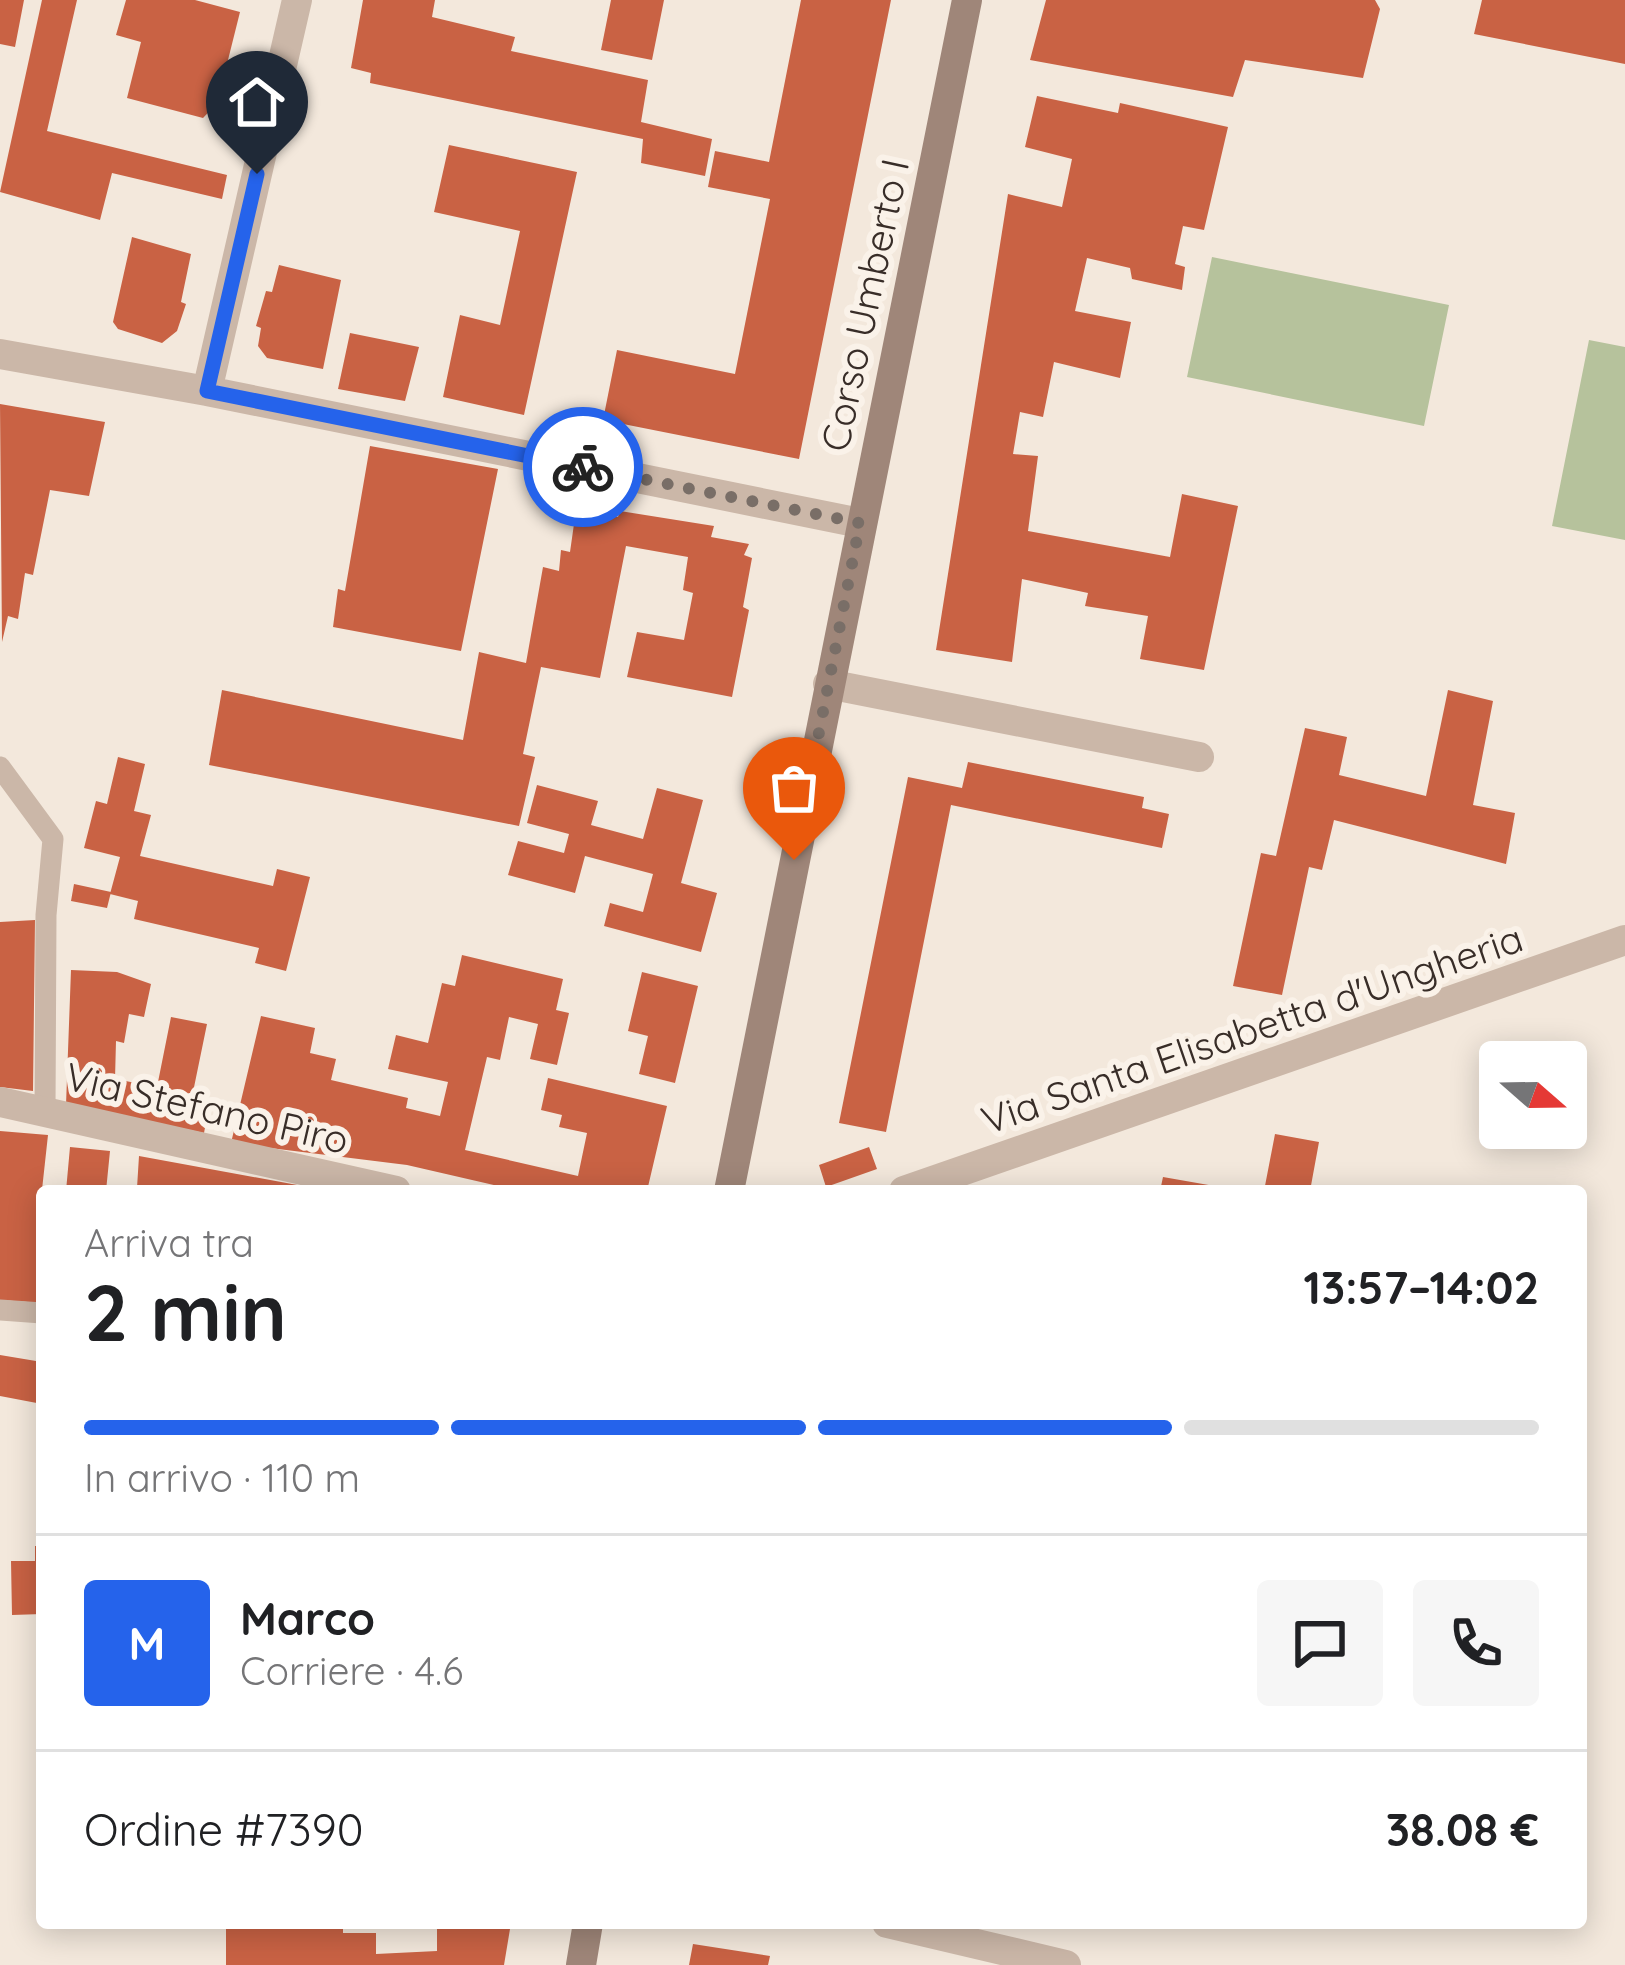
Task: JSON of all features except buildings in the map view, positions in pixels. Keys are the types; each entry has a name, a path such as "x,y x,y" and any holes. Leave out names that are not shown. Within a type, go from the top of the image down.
{"street":[{"path":"207,391 297,0"},
{"name":"Corso Umberto I","path":"730,1185 968,0"},
{"path":"0,353 860,523"},
{"path":"828,684 1199,757"},
{"name":"Via Santa Elisabetta d'Ungheria","path":"921,1185 1625,940"},
{"name":"Via Stefano Piro","path":"0,1102 370,1185"},
{"path":"581,1965 587,1929"},
{"path":"901,1929 960,1953 1066,1965"}],"lane":[{"path":"0,767 52,839 46,915 45,1111"},
{"path":"0,1310 36,1313"}],"green space":[{"path":"1212,257 1449,305 1424,426 1187,377"},
{"path":"1589,340 1625,347 1625,540 1552,526"}],"way so far":[{"path":"583,467 860,523 794,860"}],"route":[{"path":"257,174 207,391 583,467"}]}
